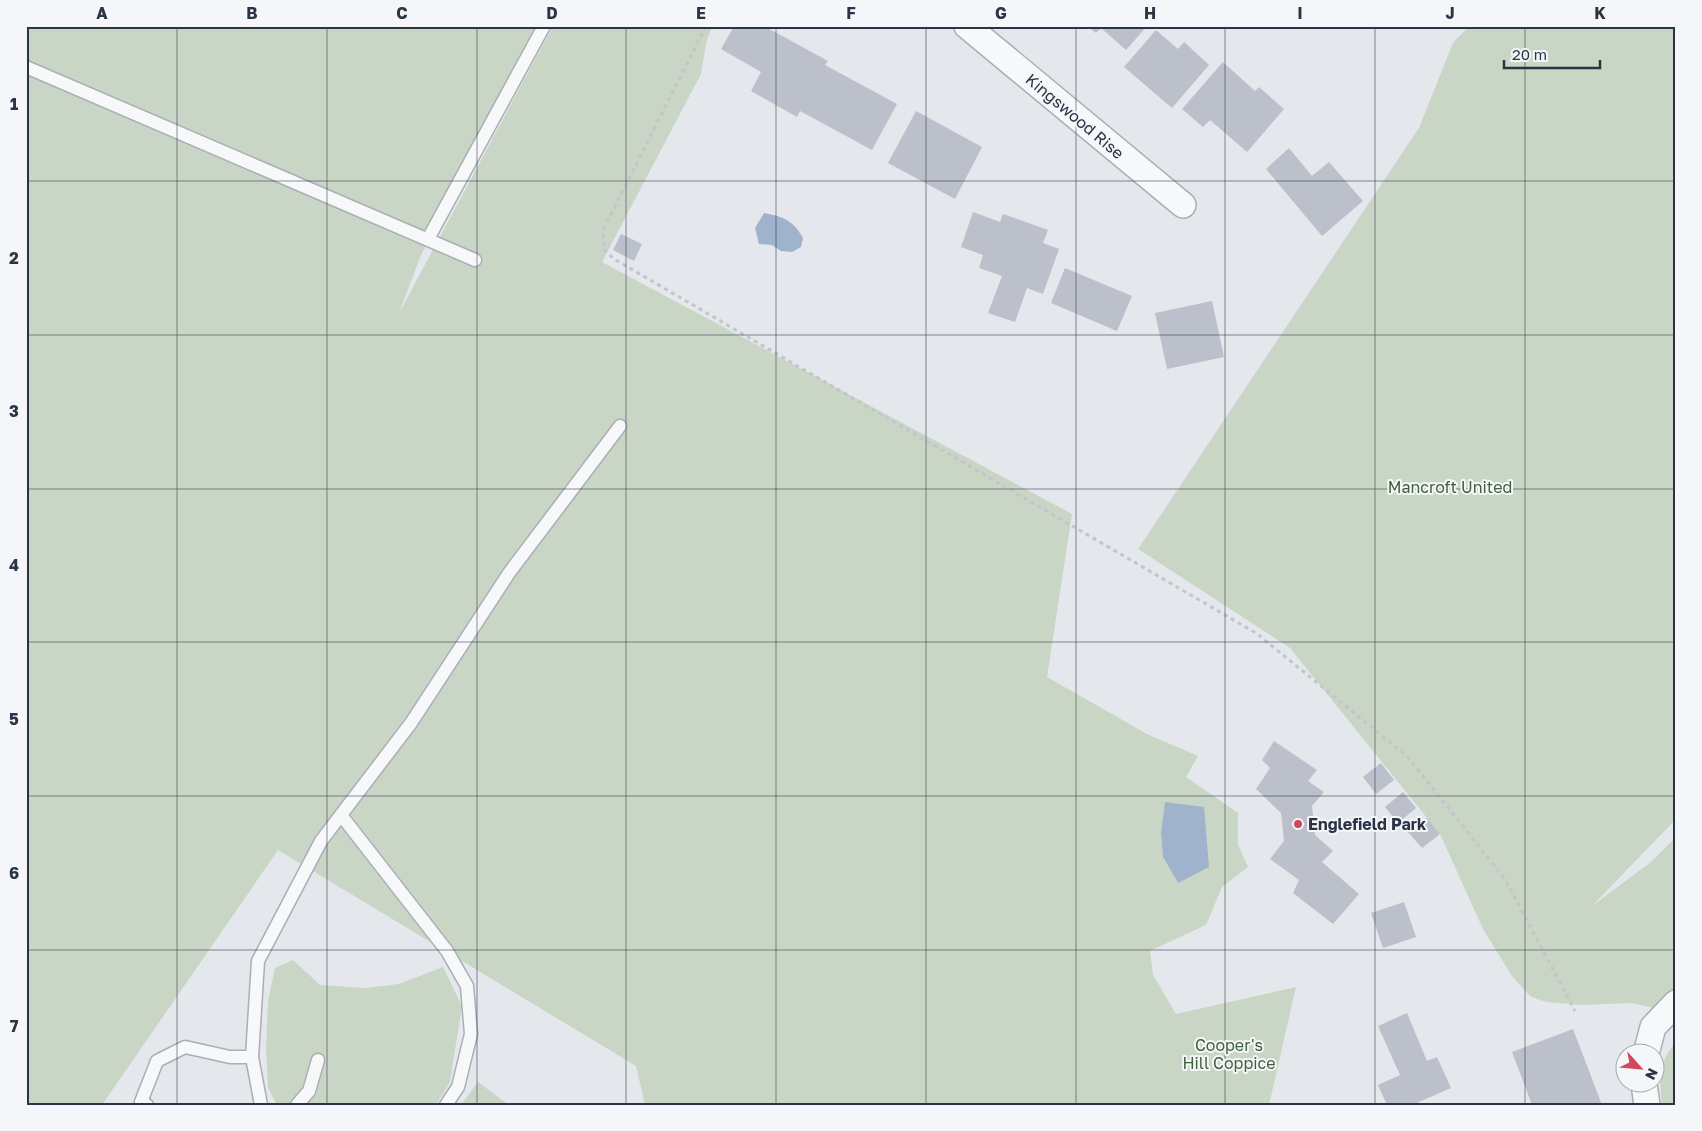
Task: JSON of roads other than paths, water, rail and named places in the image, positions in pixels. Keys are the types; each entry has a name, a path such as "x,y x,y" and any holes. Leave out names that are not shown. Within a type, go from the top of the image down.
{"street":[{"name":"Kingswood Rise","path":"967,26 1184,205"},
{"path":"1649,1044 1653,1027 1676,1003"}],"lane":[{"path":"428,239 544,26"},
{"path":"26,67 475,260"},
{"path":"261,1105 252,1057 258,961 321,841 411,723 509,573 620,426"},
{"path":"341,816 448,950 467,986 471,1034 458,1087 446,1105"},
{"path":"147,1105 141,1102 157,1061 185,1047 230,1057 252,1057"},
{"path":"297,1105 309,1090 318,1060"}],"water":[{"path":"764,213 777,216 792,223 803,238 801,247 792,252 781,251 772,245 759,244 755,228"},
{"path":"1165,802 1204,807 1209,867 1178,883 1163,857 1161,834"}],"place":[{"name":"Englefield Park","path":"1298,824"}],"park label":[{"name":"Mancroft United","path":"1450,487"},
{"name":"Cooper's Hill Coppice","path":"1229,1054"}]}
